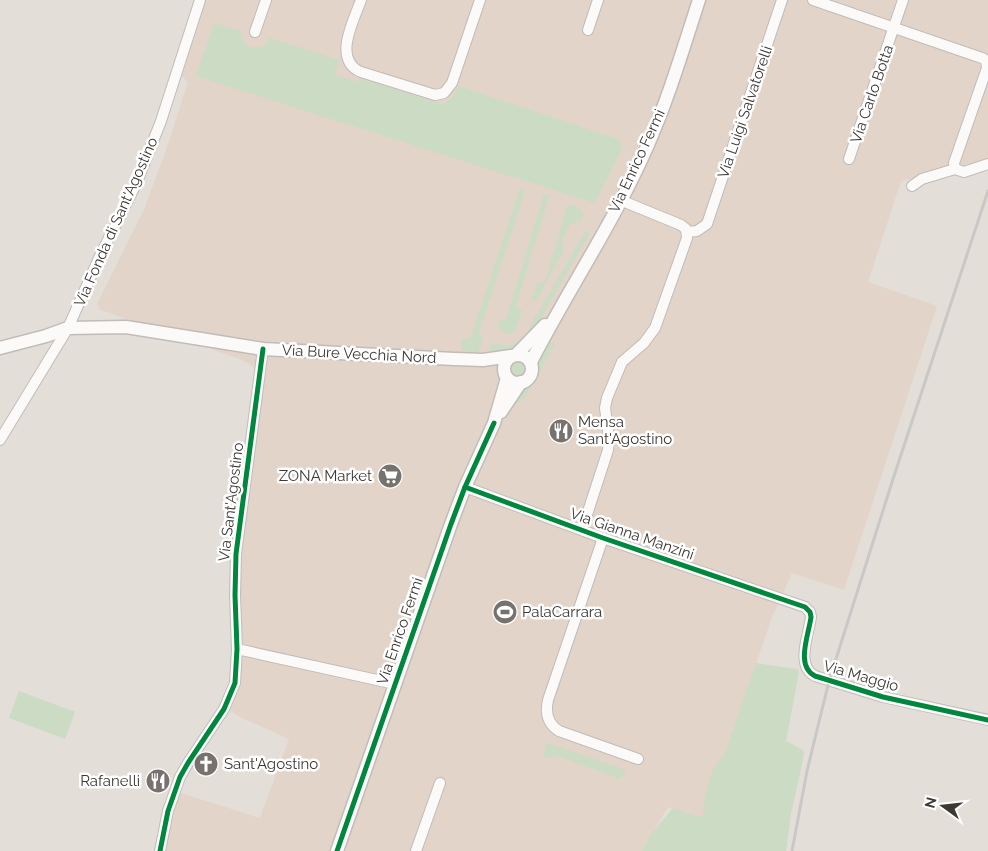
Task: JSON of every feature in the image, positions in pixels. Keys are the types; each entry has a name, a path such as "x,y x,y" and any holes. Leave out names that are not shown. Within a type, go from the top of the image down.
{"street":[{"name":"Via Fonda di Sant'Agostino","path":"0,440 68,328 100,256 146,162 200,0"},
{"path":"255,32 266,0"},
{"path":"361,0 349,35 346,54 351,65 357,71 427,94 440,95 452,83 480,0"},
{"path":"588,30 598,0"},
{"name":"Via Enrico Fermi","path":"555,314 620,200 646,148 658,120 699,0"},
{"name":"Via Luigi Salvatorelli","path":"687,232 697,231 707,224 782,0"},
{"path":"813,0 986,60 987,65 955,160 955,169"},
{"name":"Via Carlo Botta","path":"849,160 903,0"},
{"path":"912,186 922,179 955,169 964,172 988,164"},
{"path":"582,530 608,450 609,438 605,408 607,398 622,362 644,343 655,328 686,241 687,232 684,227 620,200"},
{"path":"494,422 506,375 505,363 555,314"},
{"path":"531,362 555,314"},
{"name":"Via Bure Vecchia Nord","path":"0,348 68,328 126,327 262,349 482,360 514,356"},
{"name":"Via Sant'Agostino","path":"160,851 168,811 180,777 224,709 232,691 236,672 236,554 262,349"},
{"path":"482,360 514,382 525,381 531,374 531,362 525,356 514,356"},
{"path":"494,422 521,382"},
{"name":"Via Enrico Fermi","path":"337,851 465,487 494,422"},
{"name":"Via Gianna Manzini","path":"465,487 604,538 791,602"},
{"path":"604,538 548,700 546,712 552,725 559,731 638,759"},
{"name":"Via Maggio","path":"791,602 805,607 810,612 804,660 810,674 864,692 988,720"},
{"path":"237,650 395,684"},
{"path":"416,851 440,782"}],"shaded area":[{"path":"195,0 988,0 988,159 901,181 868,282 937,306 844,590 792,573 772,617 703,819 668,807 642,851 155,851 163,814 171,790 260,818 289,739 240,717 222,706 230,684 232,670 255,373 253,367 237,358 101,310 97,304 144,209 165,153 188,82 173,67"}],"green space":[{"path":"214,23 240,31 243,42 251,48 263,46 270,38 339,60 335,75 359,82 360,78 441,104 452,97 459,86 621,140 620,145 623,147 595,203 196,76"},
{"path":"520,188 525,190 479,333 483,338 478,352 464,351 461,349 461,340 471,337"},
{"path":"544,194 549,196 516,306 522,311 515,330 511,333 506,333 498,327 500,320 506,319"},
{"path":"568,204 582,211 581,221 570,224 562,241 563,251 536,301 533,301 537,284 545,281"},
{"path":"586,230 590,233 533,332 514,350 489,353 489,348 493,344 510,345 522,339"},
{"path":"548,342 555,343 539,373 540,356"},
{"path":"518,362 523,364 525,369 523,374 518,376 513,374 511,369 513,364"},
{"path":"532,386 522,401 510,406 523,389"},
{"path":"756,663 797,669 799,672 786,741 803,750 804,755 791,814 786,851 642,851 652,833 673,808 696,816 703,816 703,811 706,809 703,802 713,770 725,753"},
{"path":"19,691 75,712 65,739 9,718"},
{"path":"548,743 626,770 620,779 614,779 616,777 554,755 546,758 544,756 545,745"}],"railway":[{"path":"792,851 807,771 829,681 988,191"}],"cycle path":[{"path":"160,851 168,811 180,777 224,709 235,683 237,649 236,554 263,349"},
{"path":"337,851 451,524 465,487 494,423"},
{"path":"465,487 603,538 805,607 810,612 811,617 804,657 809,671 815,676 883,697 988,720"}],"place":[{"name":"Mensa Sant'Agostino","path":"561,431"},
{"name":"ZONA Market","path":"390,476"},
{"name":"PalaCarrara","path":"505,612"},
{"name":"Sant'Agostino","path":"206,764"},
{"name":"Rafanelli","path":"158,781"}]}
